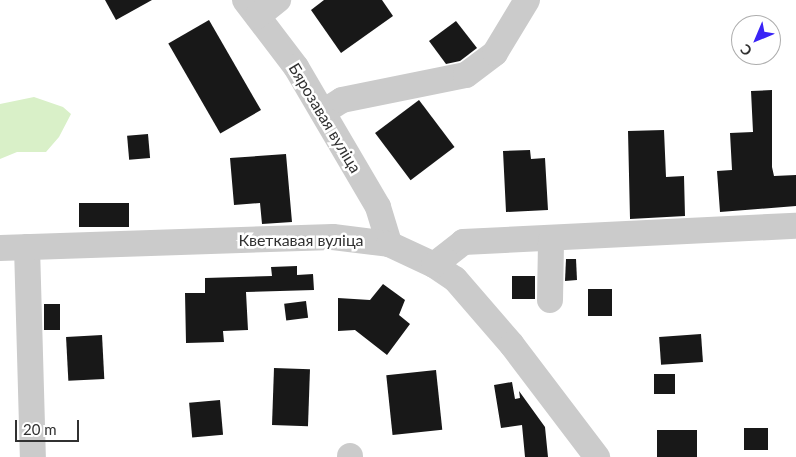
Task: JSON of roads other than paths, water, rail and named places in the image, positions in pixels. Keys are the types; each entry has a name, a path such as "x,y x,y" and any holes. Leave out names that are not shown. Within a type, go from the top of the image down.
{"street":[{"path":"252,8 278,0"},
{"path":"323,112 342,100 466,75 495,53 527,0"},
{"name":"Бярозавая вуліца","path":"252,8 296,68 323,112 378,207 389,244"},
{"path":"434,265 463,242 551,240 796,226"},
{"name":"Кветкавая вуліца","path":"0,248 333,237 389,244 434,265 455,279 476,301 597,457"},
{"path":"550,300 551,240"},
{"path":"27,247 34,457"}]}
